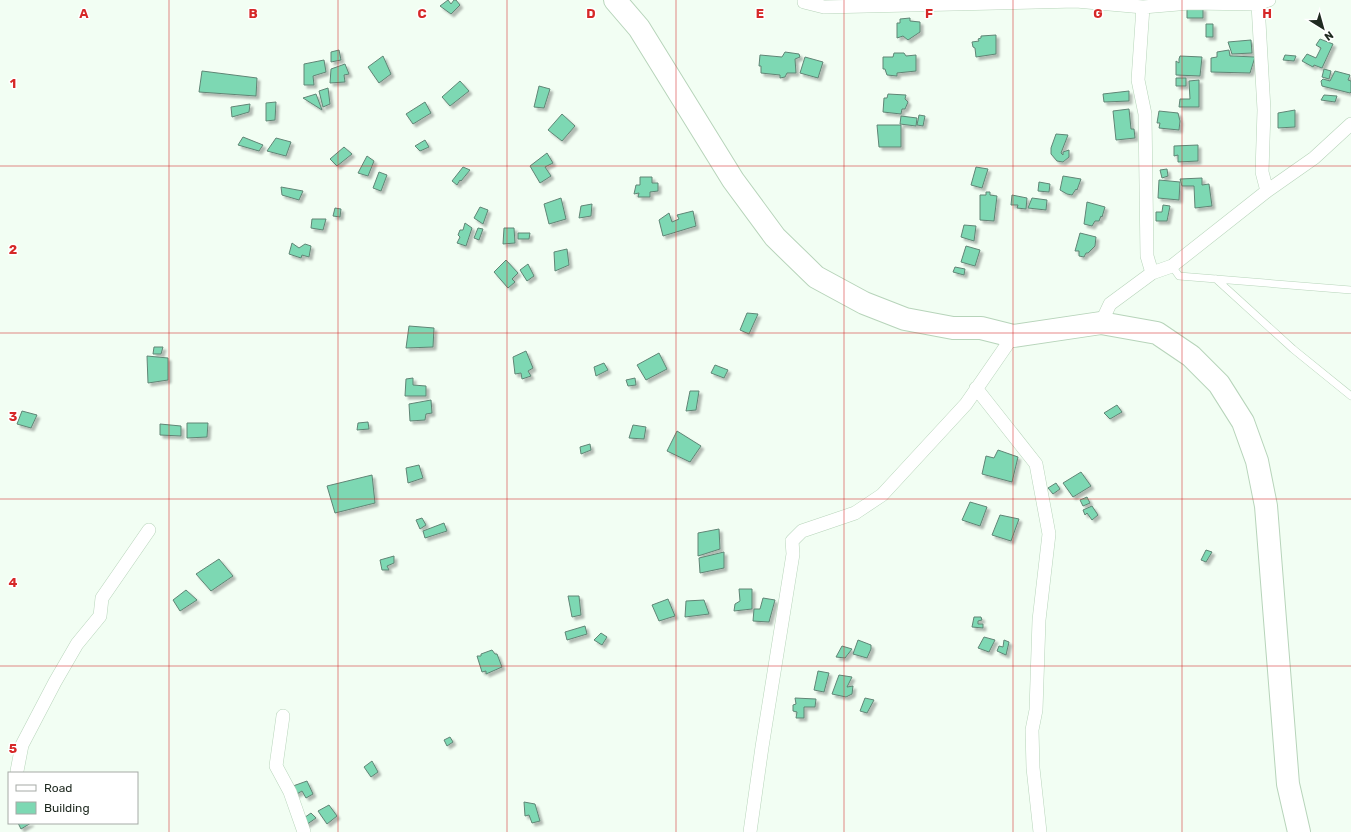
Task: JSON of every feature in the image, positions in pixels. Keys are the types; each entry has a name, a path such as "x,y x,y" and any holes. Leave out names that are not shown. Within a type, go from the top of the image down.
{"highway":[{"path":"615,0 639,28 733,180 775,237 816,277 864,303 905,319 953,328 981,328 1013,336 1101,323 1157,333 1191,356 1219,384 1243,422 1257,461 1266,506 1288,784 1298,832"}],"street":[{"path":"804,0 804,2 824,8 1076,1 1143,7 1190,2 1264,2 1264,110 1262,172 1267,191"},
{"path":"1143,7 1138,80 1145,114 1147,256 1152,273"},
{"path":"1101,323 1110,304 1152,273 1172,266 1267,191 1314,158 1351,124"},
{"path":"750,832 793,554 792,542 802,531 855,512 882,495 966,404 1013,336"},
{"path":"976,388 1036,464 1049,534 1040,620 1036,710 1032,730 1033,768 1040,832"},
{"path":"18,771 22,745 55,682 77,644 100,616 102,598 150,530"},
{"path":"283,716 276,766 290,792 304,832"}],"lane":[{"path":"1172,266 1179,276 1351,290"},
{"path":"1216,279 1293,348 1351,396"}],"building":[{"path":"448,0 451,4 454,0 456,0 460,5 451,14 440,6"},
{"path":"1203,8 1203,18 1187,18 1187,9"},
{"path":"910,18 910,21 920,22 920,32 908,40 903,36 897,38 897,23 900,23 900,19"},
{"path":"1206,24 1213,24 1213,37 1206,37"},
{"path":"996,35 996,54 976,57 975,48 973,47 972,42 979,41 978,39 981,38 981,36"},
{"path":"1320,39 1333,44 1322,68 1314,65 1313,67 1302,61 1307,54 1316,58 1321,48 1316,45"},
{"path":"1251,40 1252,53 1232,54 1228,42"},
{"path":"339,50 341,60 331,62 331,52"},
{"path":"1229,50 1230,56 1255,57 1250,73 1211,72 1211,58 1217,57 1217,52"},
{"path":"785,52 799,54 800,57 795,59 796,73 787,73 785,77 780,78 780,75 761,73 761,66 759,66 760,55 782,57"},
{"path":"894,53 904,53 906,56 916,55 916,71 897,73 897,76 887,75 885,69 883,69 883,57 893,57"},
{"path":"1285,55 1296,56 1294,61 1283,60"},
{"path":"383,56 391,74 379,83 368,67"},
{"path":"1180,56 1202,57 1200,76 1176,75 1176,61 1179,63"},
{"path":"805,57 823,62 818,78 800,73"},
{"path":"324,60 326,72 313,76 314,85 304,85 304,64"},
{"path":"345,64 349,74 344,75 345,82 330,83 331,69"},
{"path":"1324,69 1331,71 1329,79 1322,77"},
{"path":"202,71 257,78 256,96 199,92"},
{"path":"1335,71 1350,75 1348,80 1351,81 1350,93 1322,86 1321,81 1323,79 1330,81"},
{"path":"1176,78 1186,78 1186,86 1176,86"},
{"path":"1199,80 1199,107 1179,107 1180,99 1190,99 1189,81"},
{"path":"460,81 469,91 450,106 442,97"},
{"path":"539,86 550,89 544,108 534,107"},
{"path":"328,88 330,104 323,107 319,91"},
{"path":"1129,91 1129,101 1104,102 1103,94"},
{"path":"316,94 322,110 303,98"},
{"path":"888,94 906,95 905,99 908,102 905,109 902,109 901,114 883,112 884,98 887,98"},
{"path":"1324,95 1337,96 1335,102 1321,100"},
{"path":"276,102 275,120 266,121 266,103"},
{"path":"425,102 431,113 413,124 406,114"},
{"path":"250,104 249,112 232,117 231,107"},
{"path":"1129,109 1131,129 1134,129 1135,138 1116,140 1113,111"},
{"path":"1295,110 1295,127 1278,128 1278,113"},
{"path":"1159,111 1178,113 1180,121 1179,130 1159,128 1160,123 1157,123"},
{"path":"562,114 575,126 562,141 548,130"},
{"path":"919,115 925,116 923,126 917,125"},
{"path":"901,116 917,118 916,126 900,124"},
{"path":"877,125 901,125 901,147 879,147"},
{"path":"1056,134 1068,135 1061,153 1063,155 1063,152 1069,150 1069,157 1063,162 1057,161 1051,154 1051,148"},
{"path":"243,137 263,145 259,151 238,145"},
{"path":"276,138 291,142 286,156 267,151"},
{"path":"425,140 429,147 420,151 415,146"},
{"path":"1198,145 1198,161 1178,162 1178,155 1174,156 1174,146"},
{"path":"344,147 352,154 337,166 330,159"},
{"path":"547,153 553,163 545,167 551,176 540,183 530,166"},
{"path":"367,156 374,161 368,176 358,173"},
{"path":"463,167 470,170 457,185 452,181"},
{"path":"976,167 988,169 982,188 971,185"},
{"path":"1167,169 1168,176 1162,178 1160,170"},
{"path":"379,172 387,175 381,191 373,188"},
{"path":"1063,176 1081,179 1077,190 1076,189 1072,195 1060,190"},
{"path":"640,177 652,177 652,183 658,183 658,191 650,192 650,197 638,197 639,193 634,194 636,185 640,185"},
{"path":"1202,178 1202,185 1209,184 1212,206 1195,208 1194,186 1182,186 1180,179"},
{"path":"1159,180 1180,182 1179,200 1158,198"},
{"path":"1039,182 1050,184 1049,192 1038,191"},
{"path":"281,187 303,191 299,200 282,195"},
{"path":"986,192 990,192 990,195 997,196 994,221 980,220 980,195 986,195"},
{"path":"1012,195 1027,198 1026,209 1017,208 1018,205 1011,205"},
{"path":"561,198 566,219 549,224 544,204"},
{"path":"1032,198 1047,200 1046,210 1028,208"},
{"path":"1087,202 1105,207 1102,217 1101,216 1099,221 1095,221 1092,226 1084,224"},
{"path":"592,204 591,216 579,218 581,206"},
{"path":"1163,205 1170,206 1167,221 1156,221 1156,212 1162,212"},
{"path":"480,207 488,210 483,224 474,218"},
{"path":"335,208 341,209 340,217 333,216"},
{"path":"693,211 696,226 663,236 659,220 669,213 672,222 679,219 677,215"},
{"path":"312,219 326,219 323,230 311,228"},
{"path":"465,223 472,228 466,246 457,243 460,237 458,235 460,230 463,230"},
{"path":"964,225 976,226 974,241 961,237"},
{"path":"478,228 483,229 479,240 474,238"},
{"path":"504,228 514,228 515,243 503,244"},
{"path":"518,233 530,233 529,239 518,239"},
{"path":"1080,233 1096,237 1095,246 1088,253 1086,253 1084,257 1079,256 1079,251 1075,251"},
{"path":"292,243 299,248 305,244 311,246 309,257 302,255 301,258 289,254"},
{"path":"966,246 980,250 975,266 961,262"},
{"path":"567,249 569,265 555,271 554,252"},
{"path":"506,260 518,273 512,279 515,282 508,288 494,272"},
{"path":"528,264 534,276 527,281 520,270"},
{"path":"955,267 965,269 964,275 953,272"},
{"path":"747,313 758,314 749,334 740,330"},
{"path":"409,326 434,328 433,347 406,348"},
{"path":"154,347 163,347 161,354 153,354"},
{"path":"526,351 533,368 528,371 531,376 522,379 521,373 515,374 513,357"},
{"path":"659,353 667,369 646,380 637,365"},
{"path":"147,356 168,358 168,380 148,383"},
{"path":"604,363 608,370 596,376 594,367"},
{"path":"715,365 728,370 724,378 711,373"},
{"path":"413,378 413,385 426,386 426,396 405,396 406,379"},
{"path":"635,378 636,385 628,386 626,380"},
{"path":"690,391 699,391 696,410 686,411"},
{"path":"431,400 432,413 426,414 425,420 410,421 409,404"},
{"path":"1117,405 1122,412 1110,419 1104,413"},
{"path":"22,411 37,415 31,428 17,424"},
{"path":"368,422 369,429 357,430 358,423"},
{"path":"187,423 208,423 207,437 187,438"},
{"path":"160,424 181,426 181,436 160,435"},
{"path":"633,425 646,427 644,439 629,438"},
{"path":"677,431 701,446 690,462 667,451"},
{"path":"590,444 591,450 581,454 580,447"},
{"path":"998,450 1018,457 1012,482 982,474 986,456 994,458"},
{"path":"419,465 423,478 408,483 406,468"},
{"path":"1081,472 1091,486 1073,497 1063,483"},
{"path":"372,475 375,503 335,513 327,486"},
{"path":"1056,483 1060,489 1053,494 1048,488"},
{"path":"1087,497 1090,503 1083,506 1080,500"},
{"path":"970,502 987,507 980,526 962,520"},
{"path":"1092,506 1098,515 1092,520 1087,513 1085,515 1083,510"},
{"path":"1000,515 1019,519 1011,541 992,535"},
{"path":"422,518 426,525 420,529 416,520"},
{"path":"444,523 447,531 425,538 423,531"},
{"path":"719,529 720,549 698,556 698,533"},
{"path":"1206,550 1212,552 1206,562 1201,560"},
{"path":"724,552 724,568 700,573 699,558"},
{"path":"394,556 394,563 387,566 389,570 382,570 380,560"},
{"path":"219,559 233,576 211,591 196,574"},
{"path":"739,589 752,589 752,609 734,611 735,604 740,601"},
{"path":"186,590 197,600 180,611 173,600"},
{"path":"568,596 579,596 581,615 572,617"},
{"path":"763,598 775,600 769,622 753,621 754,609 760,609"},
{"path":"668,599 675,616 659,621 652,605"},
{"path":"704,600 709,614 685,617 686,601"},
{"path":"974,617 981,617 982,620 978,621 978,624 983,624 983,628 972,627"},
{"path":"585,626 587,634 567,640 565,632"},
{"path":"601,633 607,637 602,645 594,640"},
{"path":"984,637 995,640 989,652 978,648"},
{"path":"858,640 871,645 867,658 853,654"},
{"path":"1004,640 1009,642 1006,655 997,651 999,646 1003,647"},
{"path":"842,646 852,649 845,658 836,657"},
{"path":"492,650 495,654 497,654 502,667 486,674 486,671 482,672 477,656 481,656 481,654"},
{"path":"818,671 829,673 824,692 814,690"},
{"path":"839,675 852,677 847,687 853,686 852,694 846,697 832,694"},
{"path":"795,698 816,699 815,707 804,707 804,718 796,718 797,712 793,711 793,705 796,704"},
{"path":"865,698 874,700 867,713 860,711"},
{"path":"450,737 453,742 447,746 444,740"},
{"path":"372,761 378,772 371,777 364,767"},
{"path":"307,781 313,794 306,798 302,791 295,795 293,786"},
{"path":"524,802 535,804 540,821 532,823 529,815 525,816"},
{"path":"329,805 337,816 327,824 318,811"},
{"path":"311,813 316,818 306,825 301,820"},
{"path":"18,824 29,824 21,829"}]}
